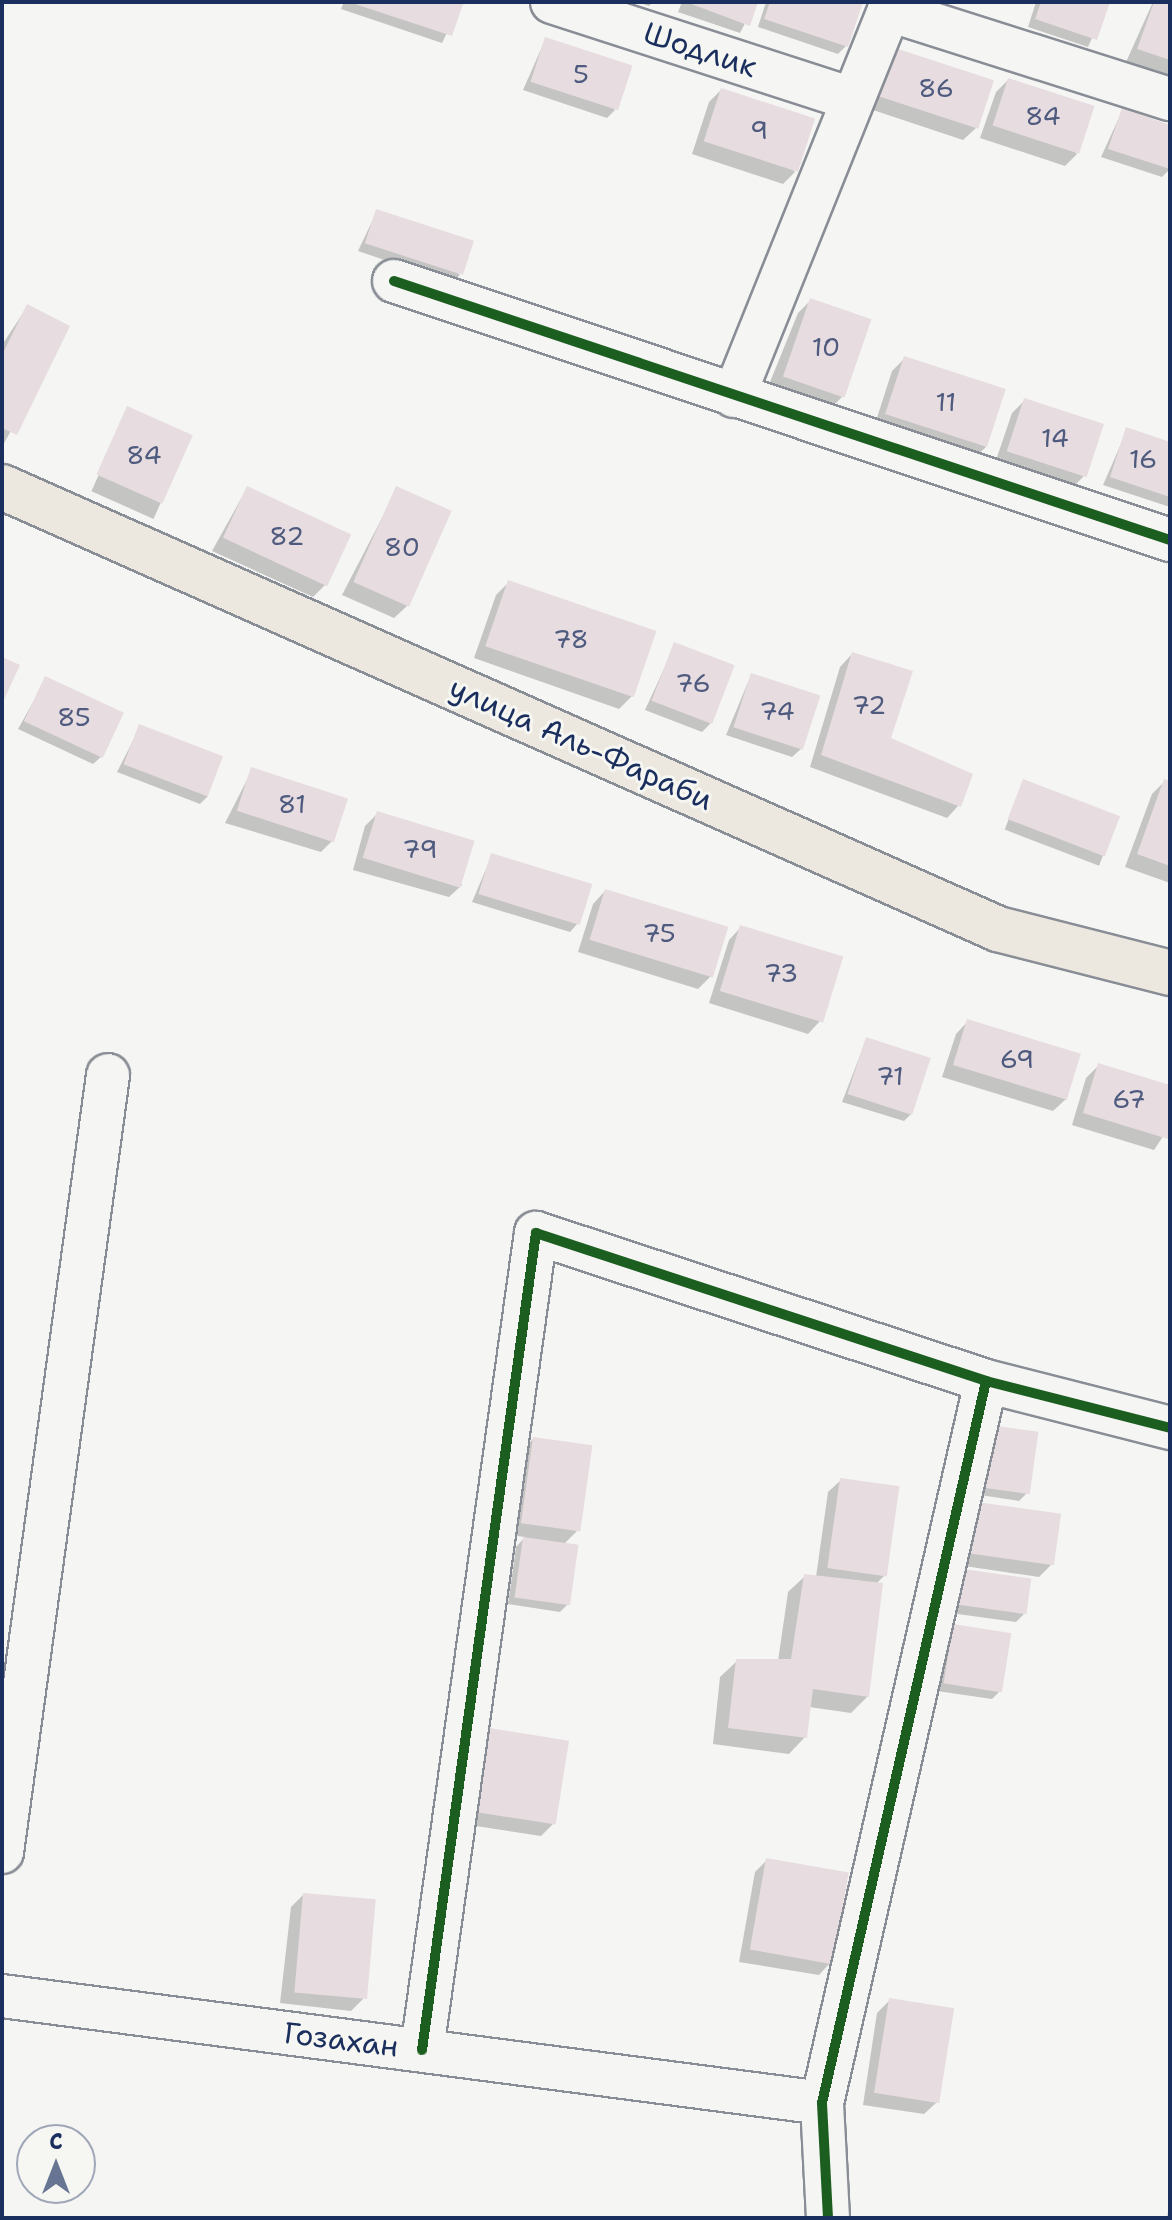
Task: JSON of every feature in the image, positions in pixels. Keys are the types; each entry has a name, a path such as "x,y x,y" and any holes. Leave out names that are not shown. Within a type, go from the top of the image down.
{"main road":[{"name":"улица Аль-Фараби","path":"2,487 998,929 1170,973"}],"street":[{"name":"Шодлик","path":"552,2 849,98"},
{"path":"734,396 849,98 890,6 1170,99"},
{"path":"394,281 1170,540"},
{"path":"2,1852 108,1075"},
{"path":"422,2050 536,1233 986,1381 1170,1428"},
{"path":"828,2218 822,2103 986,1381"},
{"name":"Гозахан","path":"2,1996 822,2103"}],"building":[{"path":"686,2 758,2 750,26"},
{"path":"770,2 863,2 848,47 764,19"},
{"path":"1041,2 1110,2 1097,40 1035,19"},
{"path":"1154,2 1170,2 1170,60 1137,49"},
{"path":"352,3 463,4 452,36"},
{"path":"545,37 632,65 618,110 530,82"},
{"path":"895,48 994,80 978,129 879,97"},
{"path":"1008,78 1095,106 1079,154 993,126"},
{"path":"721,88 815,119 798,172 704,141"},
{"path":"1122,108 1170,125 1170,169 1108,149"},
{"path":"376,209 474,241 463,275 365,243"},
{"path":"810,298 871,319 844,398 783,376"},
{"path":"27,304 70,326 17,435 2,428 2,355"},
{"path":"904,356 1006,389 987,447 885,414"},
{"path":"1024,398 1104,424 1087,477 1007,451"},
{"path":"127,406 193,435 162,504 96,475"},
{"path":"1126,427 1170,442 1170,497 1110,477"},
{"path":"247,486 351,535 327,586 223,538"},
{"path":"396,486 452,511 409,607 353,582"},
{"path":"508,580 656,631 634,697 485,646"},
{"path":"674,642 735,665 712,724 651,701"},
{"path":"852,652 913,671 891,738 973,774 961,807 821,755"},
{"path":"2,657 20,665 2,704"},
{"path":"751,673 820,696 803,750 733,727"},
{"path":"45,676 124,713 103,758 24,721"},
{"path":"139,724 223,756 208,796 124,764"},
{"path":"251,767 348,799 334,842 237,811"},
{"path":"1023,779 1120,816 1105,856 1008,819"},
{"path":"1164,779 1170,781 1170,866 1137,854"},
{"path":"377,811 475,841 460,888 363,858"},
{"path":"491,853 592,884 580,925 478,894"},
{"path":"605,889 728,927 713,977 590,940"},
{"path":"740,925 843,957 823,1023 720,991"},
{"path":"967,1019 1081,1054 1067,1100 953,1065"},
{"path":"866,1037 931,1058 912,1115 847,1094"},
{"path":"1098,1063 1170,1085 1168,1139 1083,1113"},
{"path":"983,1424 1038,1432 1030,1494 974,1486"},
{"path":"533,1437 592,1445 580,1532 521,1523"},
{"path":"840,1478 899,1486 887,1576 827,1568"},
{"path":"970,1501 1061,1514 1054,1565 963,1552"},
{"path":"523,1537 578,1545 570,1605 515,1597"},
{"path":"963,1569 1031,1579 1026,1614 958,1605"},
{"path":"804,1574 883,1583 869,1697 813,1689 807,1738 728,1728 736,1659 791,1659"},
{"path":"953,1624 1011,1633 1002,1692 944,1683"},
{"path":"489,1728 569,1741 556,1825 476,1812"},
{"path":"766,1858 849,1873 833,1964 750,1950"},
{"path":"303,1893 376,1899 367,1999 294,1993"},
{"path":"889,1998 954,2008 939,2103 874,2093"}],"cycle path":[{"path":"394,281 1170,540"},
{"path":"422,2050 536,1233 986,1381 1170,1428"},
{"path":"828,2218 822,2103 986,1381"}]}
